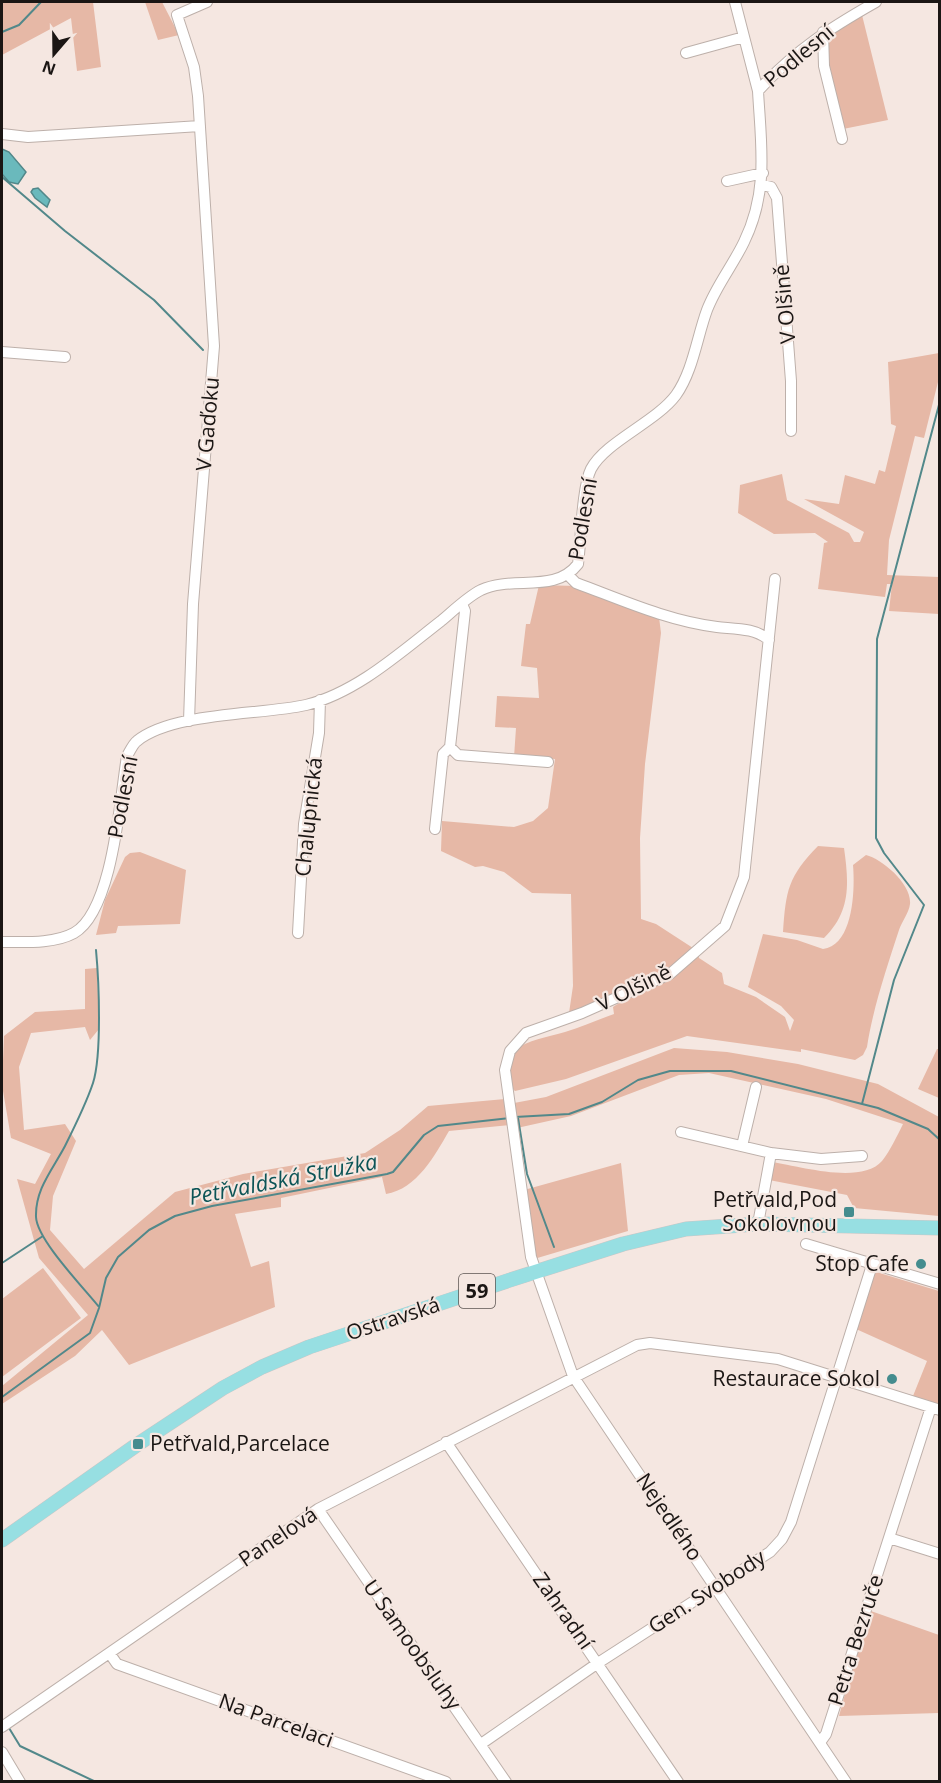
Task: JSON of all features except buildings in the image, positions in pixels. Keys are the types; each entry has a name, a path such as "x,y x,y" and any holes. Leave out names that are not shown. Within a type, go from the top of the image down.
{"main road":[{"name":"Ostravská","path":"2,1540 138,1444 224,1388 262,1367 309,1347 536,1272 653,1236 686,1229 758,1224 939,1228"}],"street":[{"name":"V Gaďoku","path":"189,722 193,604 214,346 194,67 177,15 207,2"},
{"path":"735,2 758,91"},
{"name":"Podlesní","path":"2,942 59,939 75,932 87,922 96,907 108,876 127,756 135,742 149,733 189,722 320,700 368,675 481,590 505,583 548,581 569,576 578,564 591,469 603,455 650,420 676,395 690,364 709,304 744,241 762,185 758,91 782,64 823,32 876,2"},
{"path":"823,32 825,66 842,139"},
{"path":"686,53 744,37"},
{"path":"2,134 28,137 200,126"},
{"path":"728,181 763,173"},
{"name":"V Olšině","path":"762,185 771,187 777,198 791,381 791,431"},
{"path":"2,352 65,357"},
{"path":"569,576 576,583 662,615 714,626 760,632 769,640"},
{"name":"V Olšině","path":"536,1272 531,1257 505,1071 510,1051 526,1033 582,1014 670,974 724,926 744,877 775,579"},
{"path":"435,829 443,754 450,747 465,611 462,604"},
{"name":"Chalupnická","path":"298,933 304,824 319,733 320,700"},
{"path":"450,747 458,755 548,762"},
{"path":"742,1146 756,1087"},
{"path":"681,1132 771,1154 821,1159 862,1156"},
{"path":"758,1224 771,1154"},
{"path":"806,1244 939,1284"},
{"name":"Gen. Svobody","path":"481,1744 715,1585 770,1552 782,1539 791,1522 872,1265"},
{"name":"Nejedlého","path":"536,1272 573,1376 821,1741 846,1782"},
{"name":"Panelová","path":"2,1727 318,1509 637,1345 650,1343 778,1359 935,1409"},
{"name":"Petra Bezruče","path":"821,1741 826,1734 889,1538 935,1409"},
{"name":"Zahradní","path":"446,1442 678,1782"},
{"name":"U Samoobsluhy","path":"318,1509 506,1781"},
{"path":"889,1538 939,1554"},
{"name":"Na Parcelaci","path":"110,1654 117,1664 446,1782"},
{"path":"2,1752 20,1782"}],"shaded area":[{"path":"2,2 93,2 101,67 77,71 71,18 2,55"},
{"path":"145,2 162,2 179,35 158,40"},
{"path":"862,15 888,120 843,129 829,66 828,42 830,34"},
{"path":"939,353 939,378 924,438 915,436 889,540 887,575 939,577 939,614 889,611 892,584 887,584 885,597 818,589 824,543 828,542 815,533 774,534 738,513 740,485 782,474 787,500 849,533 854,542 860,542 864,532 804,499 839,504 845,475 875,484 879,470 885,472 896,426 891,424 888,362"},
{"path":"539,585 577,586 659,617 661,633 645,764 640,838 641,919 656,924 693,948 667,971 569,1013 573,986 571,894 532,893 504,872 483,866 475,867 441,851 442,821 514,827 533,821 548,808 555,759 514,757 516,728 495,727 497,696 539,698 537,668 521,666 526,624 530,624"},
{"path":"818,846 844,848 847,885 844,907 833,928 824,938 783,932 790,885 800,867"},
{"path":"140,852 186,870 180,924 118,926 116,933 96,935 105,900 125,857 130,853"},
{"path":"866,855 873,857 895,874 906,888 910,904 885,973 863,1055 855,1060 801,1049 801,1052 687,1036 566,1079 515,1091 508,1084 513,1051 532,1041 614,1014 613,1007 655,985 698,951 699,958 722,973 724,984 756,997 785,1017 790,1031 794,1020 781,1006 748,987 763,934 797,940 823,949 833,945 847,927 853,901 853,865"},
{"path":"97,968 99,1029 90,1040 85,1027 31,1033 19,1067 24,1130 65,1124 76,1141 53,1196 50,1230 84,1269 175,1192 243,1174 365,1153 400,1130 428,1106 505,1099 511,1125 449,1131 424,1170 397,1191 386,1194 382,1177 281,1198 281,1207 235,1214 251,1267 269,1261 275,1307 129,1365 102,1330 75,1356 2,1404 2,1386 88,1315 39,1258 17,1179 35,1184 51,1154 11,1138 2,1085 4,1036 35,1012 85,1009 85,969"},
{"path":"674,1048 727,1052 798,1064 878,1084 939,1117 939,1216 854,1208 847,1195 769,1180 772,1162 813,1170 845,1173 872,1168 885,1157 903,1124 826,1099 709,1073 679,1075 571,1116 517,1128 514,1103 546,1097"},
{"path":"939,1049 939,1098 918,1089"},
{"path":"621,1163 628,1231 534,1259 524,1190"},
{"path":"43,1268 81,1318 2,1377 2,1299"},
{"path":"873,1271 939,1291 939,1405 913,1396 927,1361 856,1329"},
{"path":"868,1610 939,1635 939,1713 839,1716"}],"water":[{"path":"2,149 9,152 26,172 18,184 9,182 2,174"},
{"path":"38,188 50,200 47,207 31,192"}],"waterway":[{"path":"2,32 19,25 41,2"},
{"path":"2,177 65,231 154,300 203,350"},
{"path":"862,1104 894,980 924,905 884,853 876,838 877,639 940,401"},
{"path":"96,950 99,998 96,1070 84,1107 38,1197 36,1217 38,1227 52,1251 99,1307"},
{"name":"Petřvaldská Stružka","path":"515,1117 569,1114 602,1102 638,1080 670,1071 731,1071 878,1108 928,1129 940,1140"},
{"name":"Petřvaldská Stružka","path":"2,1397 90,1333 106,1278 118,1257 149,1230 175,1216 212,1206 387,1174 393,1172 424,1135 438,1126 510,1118"},
{"path":"518,1118 527,1174 554,1247"},
{"path":"2,1263 43,1236"},
{"path":"9,1728 20,1746 96,1782"}],"place":[{"name":"Petřvald,Pod Sokolovnou","path":"849,1212"},
{"name":"Stop Cafe","path":"921,1264"},
{"name":"Restaurace Sokol","path":"892,1379"},
{"name":"Petřvald,Parcelace","path":"138,1444"}]}
